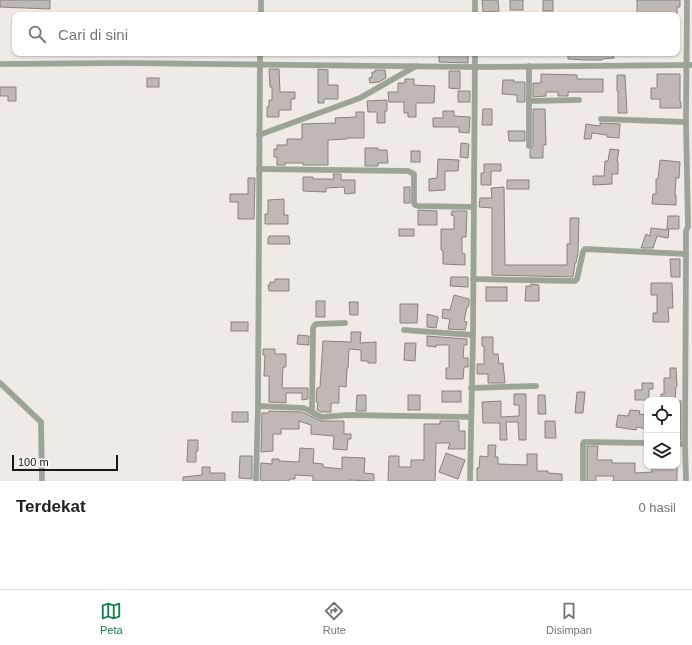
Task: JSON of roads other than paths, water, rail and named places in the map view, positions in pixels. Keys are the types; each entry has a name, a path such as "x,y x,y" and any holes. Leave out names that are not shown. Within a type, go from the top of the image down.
{"street":[{"path":"261,0 261,12"},
{"path":"475,0 475,12"},
{"path":"686,481 685,444 689,296 686,231 690,227 690,176 686,122 689,65 687,0"},
{"path":"256,481 258,406 260,56"},
{"path":"470,481 473,335 475,56"},
{"path":"0,64 125,63 416,66 689,65"},
{"path":"259,136 360,98 416,66"},
{"path":"529,66 529,146"},
{"path":"529,101 579,100"},
{"path":"601,119 686,122"},
{"path":"259,169 408,171 414,174 415,205 474,207"},
{"path":"473,279 575,281 578,279 583,252 585,249 686,254"},
{"path":"312,412 313,328 316,324 345,323"},
{"path":"404,330 473,335"},
{"path":"0,382 41,422 42,481"},
{"path":"472,388 536,386"},
{"path":"258,406 303,408 322,417 348,415 471,417"},
{"path":"583,481 584,442 644,443"},
{"path":"680,444 685,444"}]}
